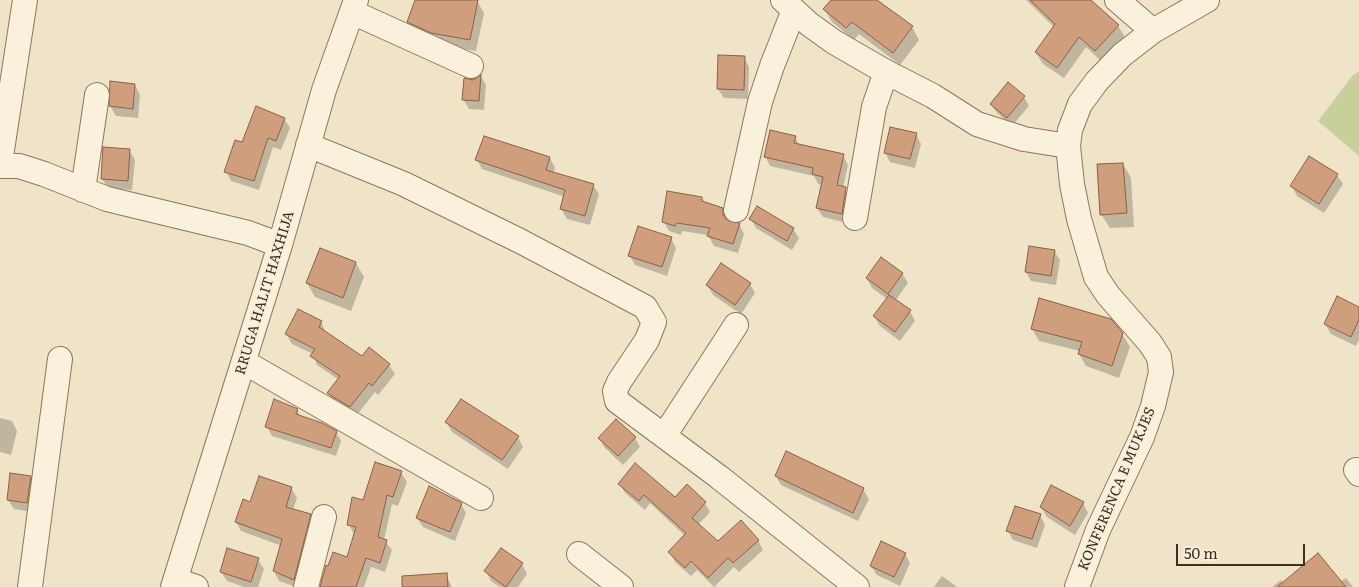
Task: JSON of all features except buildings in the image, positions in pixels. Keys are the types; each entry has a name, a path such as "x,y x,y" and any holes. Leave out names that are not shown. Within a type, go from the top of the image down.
{"street":[{"path":"25,0 0,164 19,166 44,174 108,199 248,233 280,245"},
{"path":"1117,0 1153,31"},
{"name":"KONFERENCA E MUKJES","path":"1077,587 1098,530 1142,437 1153,406 1161,372 1158,358 1150,343 1108,295 1096,277 1079,218 1068,146 1074,117 1088,92 1122,55 1153,31 1207,0"},
{"path":"736,210 760,102 789,5 834,42 886,72 934,96 977,124 1024,139 1068,146"},
{"path":"354,6 471,66"},
{"name":"RRUGA HALIT HAXHIJA","path":"182,585 244,362 329,74 354,6"},
{"path":"855,218 874,107 886,72"},
{"path":"83,190 97,95"},
{"path":"308,145 413,188 520,241 645,307 654,322 648,340 619,382 615,391 617,401 857,587"},
{"path":"664,436 736,324"},
{"path":"30,587 60,359"},
{"path":"244,362 481,498"},
{"path":"306,587 324,517"},
{"path":"579,554 621,587"}],"green space":[{"path":"1359,71 1359,156 1318,121 1353,75"}]}
